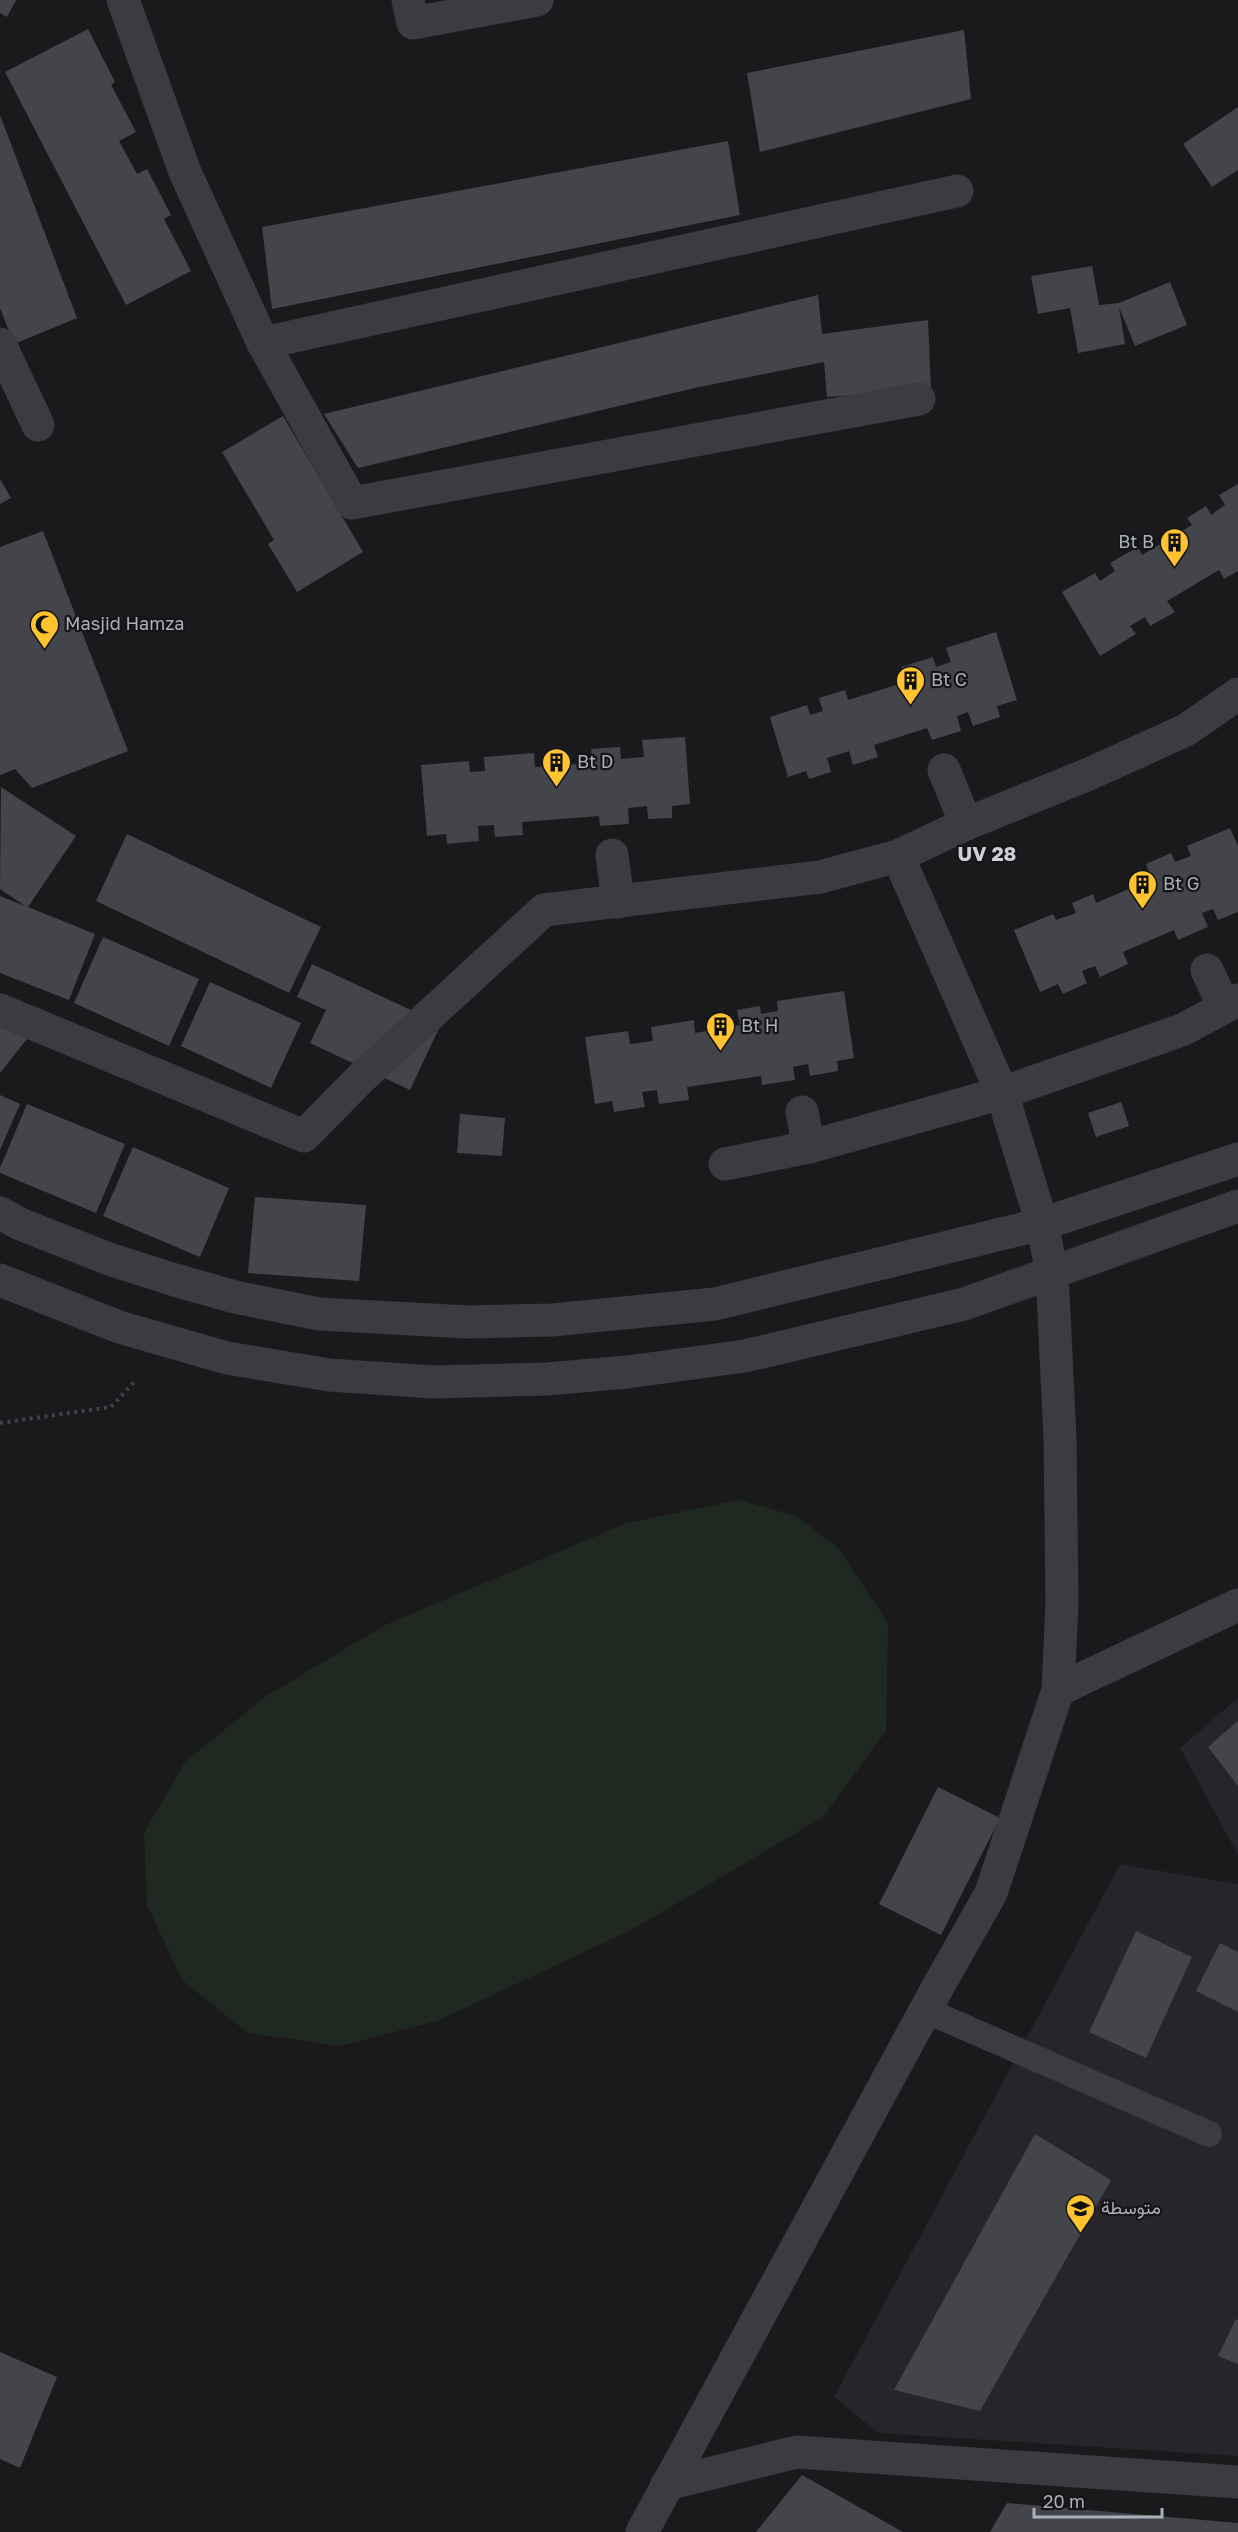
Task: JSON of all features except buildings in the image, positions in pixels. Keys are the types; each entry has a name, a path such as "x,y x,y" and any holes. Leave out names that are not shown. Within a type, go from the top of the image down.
{"street":[{"path":"123,0 185,172 263,343 352,504 919,399"},
{"path":"408,0 412,23 537,0"},
{"path":"263,343 957,191"},
{"path":"0,344 38,425"},
{"path":"0,1010 304,1136 362,1077 544,910 820,877 898,856 966,824 1089,774 1186,730 1238,694"},
{"path":"944,770 966,824"},
{"path":"612,855 618,902"},
{"path":"642,2532 925,2010 992,1893 1058,1690 1062,1603 1060,1438 1052,1272 1042,1224 1002,1093 898,856"},
{"path":"725,1164 809,1147 1002,1093 1182,1030 1231,1003 1207,970"},
{"path":"802,1112 809,1147"},
{"path":"0,1213 20,1224 112,1260 235,1297 319,1314 468,1322 552,1320 715,1304 1042,1224 1238,1159"},
{"path":"0,1280 119,1327 227,1358 329,1375 434,1382 570,1377 627,1372 745,1356 964,1304 1238,1206"},
{"path":"1058,1690 1238,1605"},
{"path":"668,2484 797,2452 1238,2482"}],"lane":[{"path":"925,2010 1209,2134"}],"path":[{"path":"0,1423 111,1407 136,1380"}],"shaded area":[{"path":"739,1500 796,1516 838,1548 888,1623 886,1731 823,1817 635,1928 437,2021 340,2046 248,2033 182,1980 147,1905 144,1833 185,1762 265,1697 385,1625 627,1523"},
{"path":"1238,1698 1238,1855 1180,1748"},
{"name":"متوسطة","path":"1120,1864 1238,1884 1238,2456 878,2433 834,2397"}],"place":[{"name":"Bt B","path":"1175,568"},
{"name":"Masjid Hamza","path":"44,650"},
{"name":"Bt C","path":"910,706"},
{"name":"Bt D","path":"556,788"},
{"name":"Bt G","path":"1142,910"},
{"name":"Bt H","path":"720,1052"},
{"name":"متوسطة","path":"1080,2234"}],"district":[{"name":"UV 28","path":"987,854"}]}
